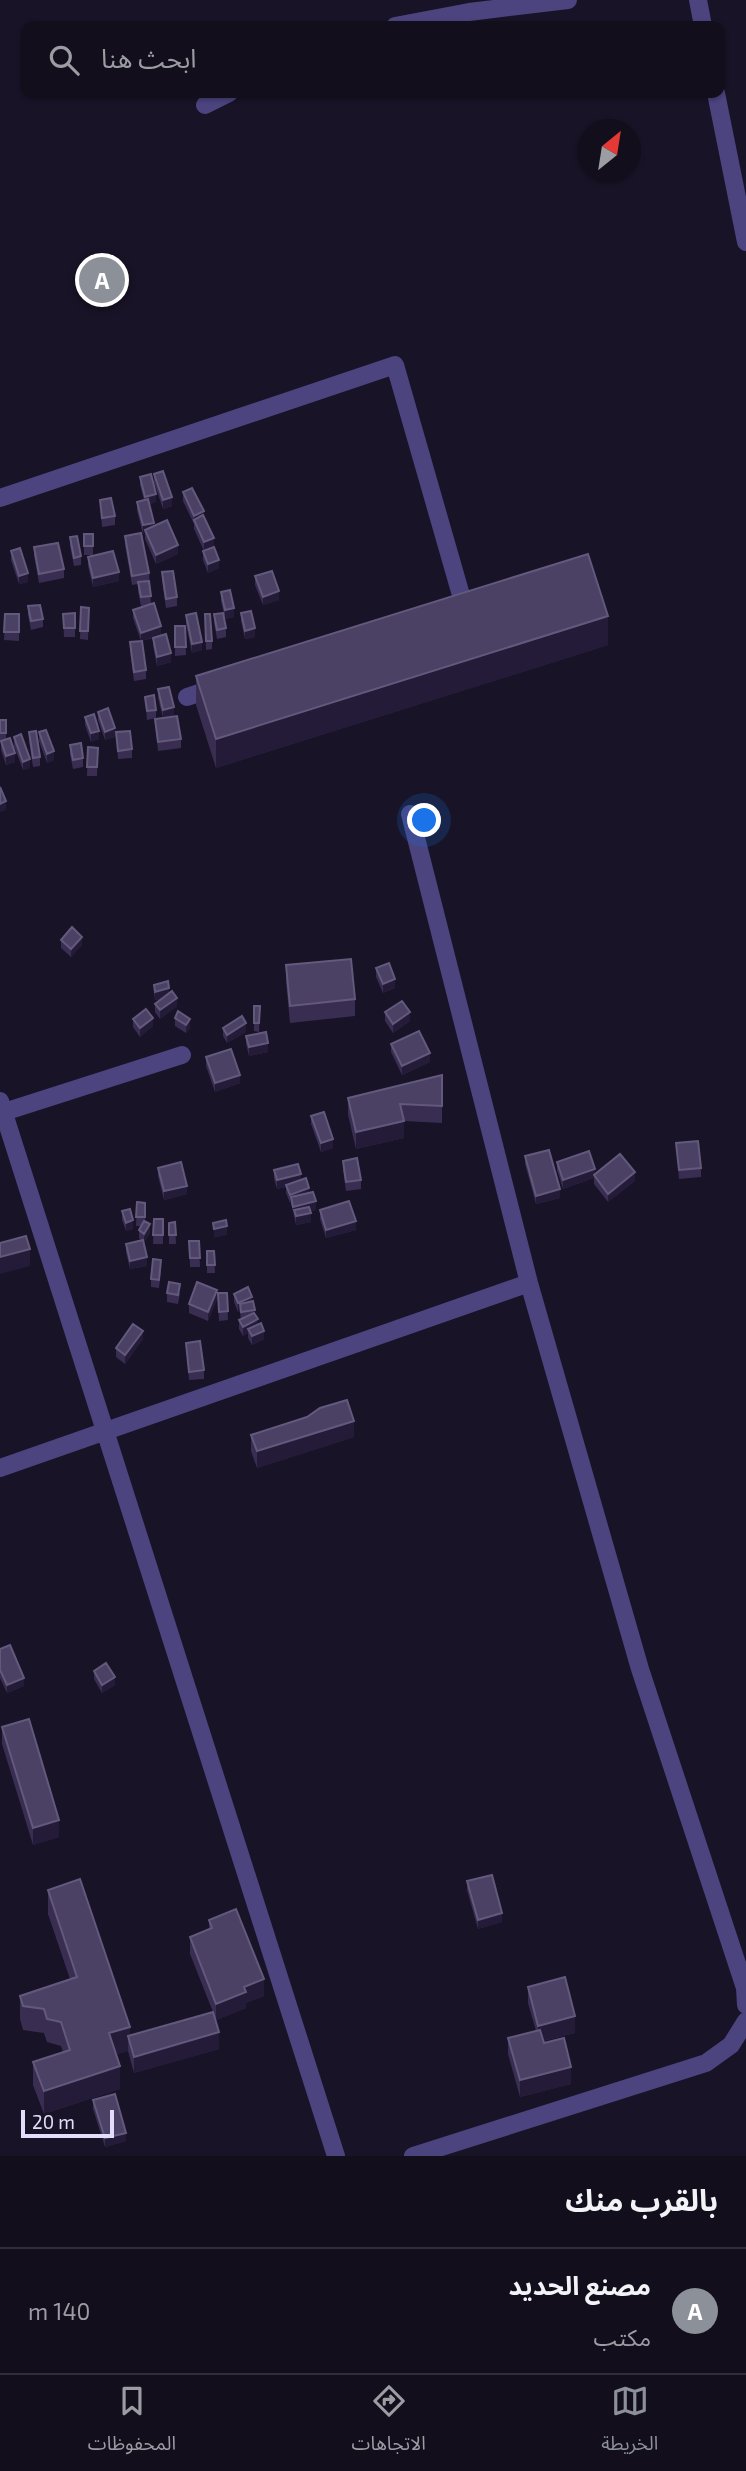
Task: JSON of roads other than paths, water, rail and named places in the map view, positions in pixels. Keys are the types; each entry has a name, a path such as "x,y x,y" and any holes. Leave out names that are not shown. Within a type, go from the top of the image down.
{"street":[{"path":"421,21 469,12 568,0"},
{"path":"698,0 702,21"},
{"path":"205,105 219,98"},
{"path":"717,98 746,242"},
{"path":"0,498 395,365 456,604 500,590"},
{"path":"187,697 240,679"},
{"path":"410,814 529,1283 640,1669 746,1988 746,2005"},
{"path":"181,1055 2,1107 336,2156"},
{"path":"0,1468 529,1283"},
{"path":"413,2156 706,2063 731,2045 746,2021"}],"place":[{"name":"مصنع الحديد","path":"102,280"}]}
